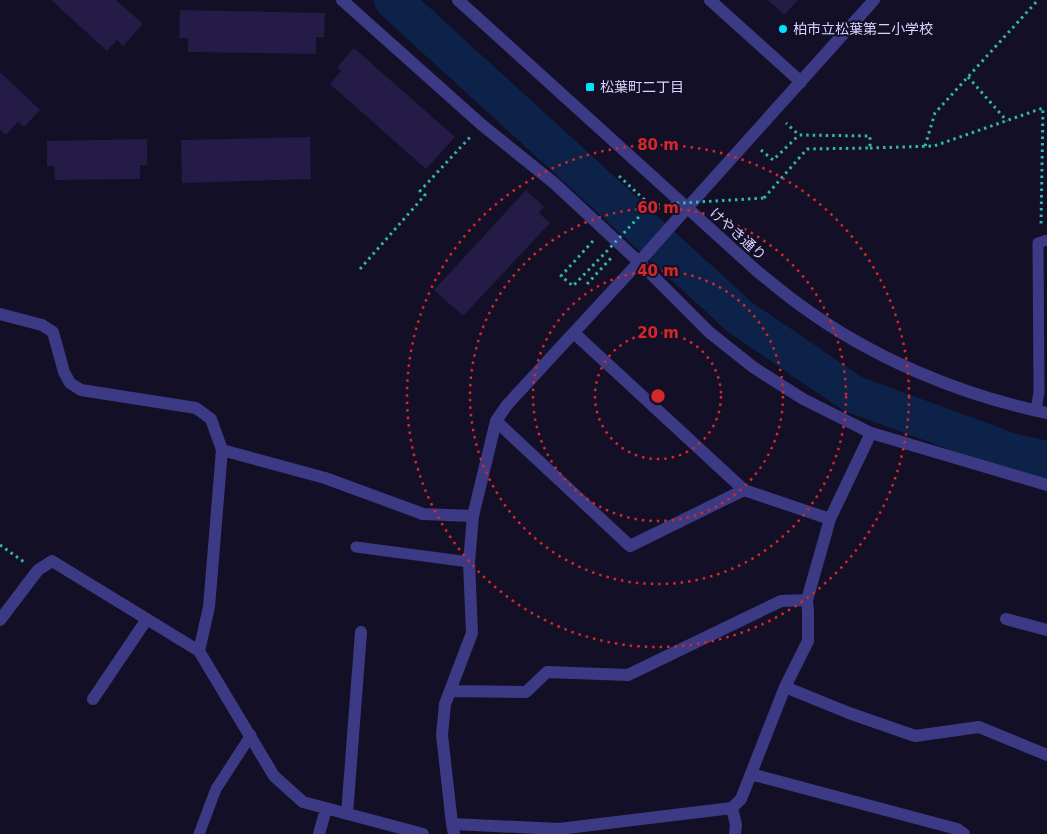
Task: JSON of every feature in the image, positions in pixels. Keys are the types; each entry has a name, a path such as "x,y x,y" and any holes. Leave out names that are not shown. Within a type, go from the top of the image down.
{"street":[{"path":"342,0 482,125 643,259 709,332 753,367 803,399 871,433 1047,485"},
{"name":"けやき通り","path":"458,0 758,272 800,306 839,331 885,356 940,381 985,397 1041,411"},
{"path":"710,0 801,82"},
{"path":"871,433 830,519 807,600 808,641 785,687 741,799 732,808 559,829 453,829 442,735 444,704 472,633 469,562 473,516 496,422 507,405 643,259 874,0"},
{"path":"0,314 42,325 53,332 64,372 70,383 82,390 196,408 212,419 222,450 209,607 199,651"},
{"path":"574,333 744,490 830,519"},
{"path":"496,422 630,546 744,490"},
{"path":"222,450 325,478 423,514 473,516"},
{"path":"0,620 38,570 52,561 199,651 274,776 303,802 423,834"},
{"path":"450,691 526,692 547,672 628,676 781,601 807,600"},
{"path":"93,699 147,620"},
{"path":"1006,620 1047,630"},
{"path":"347,814 361,632"},
{"path":"785,687 915,736 979,727 1047,755"},
{"path":"752,774 957,829 964,834"},
{"path":"732,808 736,826 735,834"},
{"path":"319,834 326,809"}],"lane":[{"path":"1041,411 1039,392 1043,373 1043,242"},
{"path":"356,547 469,562"},
{"path":"199,834 216,789 250,735"}],"path":[{"path":"925,146 935,114 1038,0"},
{"path":"968,77 1007,121"},
{"path":"597,236 561,276 573,286 650,205 764,198 807,149 934,146 1045,108 1041,232 1043,242"},
{"path":"786,123 799,135 870,136 870,148"},
{"path":"360,269 425,195 420,191 482,125"},
{"path":"761,150 773,160 799,135"},
{"path":"619,176 650,205"},
{"path":"587,284 613,257 606,252"},
{"path":"0,545 38,570"}],"building":[{"path":"51,0 116,0 143,24 123,46 117,40 107,51"},
{"path":"768,0 798,0 784,15"},
{"path":"180,10 325,13 324,37 316,37 316,54 188,52 188,38 179,38"},
{"path":"354,48 455,137 426,169 330,84 341,71 337,67"},
{"path":"0,72 40,110 24,127 18,122 6,135 0,130"},
{"path":"310,137 311,179 182,183 181,140"},
{"path":"147,139 147,165 140,165 140,179 55,180 54,166 47,166 47,141"},
{"path":"526,190 544,207 539,213 550,223 463,316 434,290"}],"waterway":[{"path":"393,0 741,318 853,394 1011,452 1047,460"}],"place":[{"name":"柏市立松葉第二小学校","path":"783,29"},
{"name":"松葉町二丁目","path":"590,87"}]}
